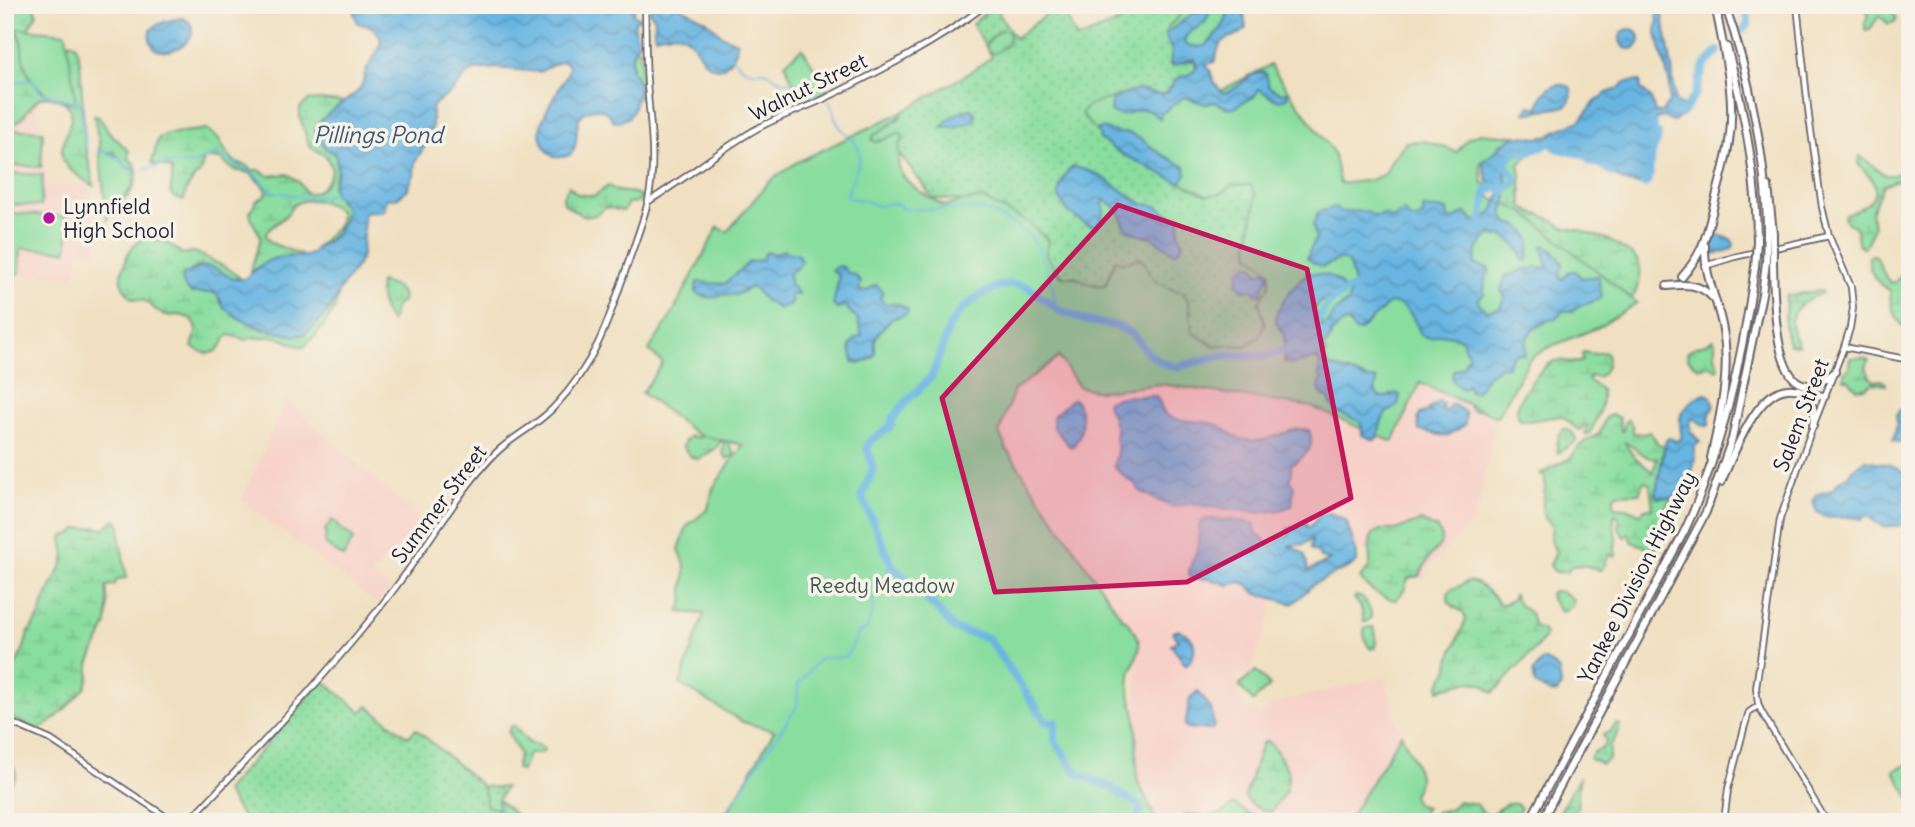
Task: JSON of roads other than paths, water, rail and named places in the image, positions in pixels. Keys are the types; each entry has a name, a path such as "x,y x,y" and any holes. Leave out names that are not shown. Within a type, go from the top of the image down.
{"highway":[{"name":"Yankee Division Highway","path":"1529,822 1685,530 1704,488 1722,434 1743,335 1757,242 1755,197 1743,120 1729,54 1714,5"},
{"name":"Yankee Division Highway","path":"1541,822 1706,512 1732,439 1769,262 1770,233 1745,74 1725,5"},
{"path":"1682,277 1698,258 1706,237 1728,152 1730,84 1717,14"},
{"path":"1704,488 1718,425 1726,370 1726,348 1705,266 1706,237"},
{"path":"1769,262 1783,358 1790,376 1825,397"},
{"path":"1667,286 1697,286 1710,295 1717,307"},
{"path":"1803,385 1821,383 1835,372"},
{"path":"1706,512 1743,434 1758,411 1775,393 1785,389 1825,397"},
{"path":"1796,390 1808,399 1812,406 1813,426"}],"main road":[{"name":"Summer Street","path":"188,822 258,748 371,618 487,462 551,410 575,384 592,357 602,337 648,202 653,159 646,78 645,5"},
{"name":"Walnut Street","path":"648,202 725,147 763,125 823,99 925,47 986,5"},
{"name":"Salem Street","path":"1797,5 1808,117 1822,207 1829,236 1852,292 1852,316 1844,347 1787,495 1778,527 1756,694 1758,706 1827,822"},
{"path":"1705,266 1829,236"},
{"path":"1844,347 1910,360"},
{"path":"1724,822 1727,795 1745,725 1749,712 1758,706"},
{"path":"5,720 51,740 174,822"}],"water":[{"name":"Pillings Pond","path":"356,5 636,5 633,14 640,18 634,23 638,43 632,54 631,69 638,80 639,88 633,110 629,117 619,122 613,121 609,114 600,109 587,111 580,117 577,125 573,151 567,156 554,157 545,147 541,127 544,116 568,72 569,66 566,62 559,62 539,72 497,68 468,73 452,92 432,108 432,128 427,143 415,162 414,175 407,190 398,197 386,198 383,212 364,213 362,255 327,313 304,334 296,336 263,329 224,308 214,293 191,293 182,278 197,268 209,266 233,279 244,279 270,260 313,253 317,247 331,239 340,227 346,209 332,186 338,171 336,157 326,149 315,131 328,114 360,89 380,44 381,38 373,28 358,23 354,13"},
{"path":"653,5 677,5 707,21 721,35 737,42 736,50 727,64 720,69 710,65 689,39 681,34 655,36 655,18 649,12"},
{"path":"1197,5 1213,5 1205,22 1185,38 1184,43 1191,46 1207,45 1225,22 1226,5 1239,5 1244,13 1246,29 1222,42 1214,62 1205,64 1222,93 1234,89 1254,74 1266,73 1269,87 1281,93 1288,92 1287,98 1275,99 1259,89 1254,97 1235,108 1215,102 1205,104 1184,97 1161,114 1160,119 1145,110 1123,115 1110,111 1112,99 1138,90 1156,94 1167,93 1176,79 1190,74 1197,67 1195,59 1170,65 1172,51 1165,34 1196,11"},
{"path":"1655,5 1661,5 1675,101 1687,110 1672,122 1663,117 1656,119 1656,145 1648,182 1626,182 1606,171 1605,167 1594,160 1554,146 1552,141 1545,140 1542,146 1526,148 1512,156 1505,165 1507,196 1503,212 1509,224 1520,227 1528,235 1528,261 1523,261 1515,245 1501,235 1497,237 1492,234 1488,237 1481,243 1476,255 1475,265 1489,268 1484,294 1478,299 1486,311 1500,308 1505,296 1501,291 1506,275 1527,268 1530,270 1548,266 1542,246 1545,245 1563,264 1561,278 1570,271 1576,271 1581,278 1598,276 1602,297 1573,311 1563,311 1555,319 1531,331 1526,341 1525,355 1517,353 1510,359 1508,367 1501,366 1488,375 1475,392 1470,391 1468,385 1463,389 1459,387 1452,380 1453,371 1463,366 1469,355 1463,341 1441,334 1430,338 1421,335 1413,318 1401,305 1389,303 1360,331 1355,331 1345,322 1331,333 1330,341 1324,346 1324,360 1330,367 1377,380 1375,391 1379,397 1395,393 1400,395 1396,407 1383,418 1375,440 1362,435 1361,422 1338,412 1329,399 1320,393 1320,363 1315,358 1300,363 1284,362 1284,335 1276,316 1282,302 1298,282 1308,273 1318,274 1333,278 1343,288 1339,299 1327,298 1316,307 1314,312 1322,318 1322,327 1328,323 1335,311 1347,302 1353,289 1349,264 1344,260 1322,267 1307,257 1316,238 1313,226 1318,212 1336,207 1340,212 1364,211 1377,217 1384,214 1392,219 1404,211 1410,219 1417,219 1423,216 1423,208 1447,210 1448,219 1454,219 1465,212 1482,223 1493,211 1502,192 1488,182 1482,162 1506,142 1521,136 1546,137 1580,121 1594,103 1626,82 1640,81 1641,89 1651,98 1655,113 1663,112 1669,103 1669,80 1656,32 1658,20"},
{"path":"182,18 192,28 187,41 173,50 156,50 151,42 151,30 161,23"},
{"path":"1630,29 1637,32 1640,39 1637,46 1630,49 1623,46 1620,39 1623,32"},
{"path":"1558,84 1571,88 1567,105 1525,113 1529,106 1539,108 1544,93"},
{"path":"971,109 976,115 974,122 942,127 955,115"},
{"path":"1098,129 1129,133 1141,139 1185,167 1186,174 1180,183 1118,152 1100,139"},
{"path":"1073,167 1093,173 1144,204 1153,205 1178,217 1183,243 1179,250 1174,253 1151,237 1126,229 1118,210 1105,200 1104,212 1097,226 1086,224 1074,216 1064,206 1059,194 1063,180"},
{"path":"1718,235 1731,239 1734,244 1732,249 1712,253 1712,239"},
{"path":"784,250 797,253 801,261 798,267 788,274 790,284 799,295 791,295 789,306 778,309 751,287 736,295 724,294 711,298 696,292 697,282 725,284 749,262 762,260 768,252 775,254"},
{"path":"1248,264 1254,266 1258,273 1269,273 1261,294 1256,294 1254,290 1244,290 1237,284 1240,270"},
{"path":"838,266 855,275 861,283 861,291 876,285 883,292 880,298 885,304 899,304 908,310 907,314 891,319 879,332 873,358 860,364 853,362 850,347 854,339 862,336 857,318 846,305 837,309 833,305 839,277 832,270"},
{"path":"1705,393 1711,397 1714,405 1708,426 1693,418 1690,421 1692,433 1700,442 1694,447 1695,462 1691,475 1673,498 1657,497 1666,440 1681,439 1682,413 1692,401"},
{"path":"1156,396 1165,413 1172,418 1216,424 1245,440 1261,440 1296,429 1309,430 1311,442 1308,451 1291,465 1292,475 1289,479 1294,486 1292,506 1261,513 1188,504 1171,507 1141,492 1114,466 1118,447 1115,440 1116,430 1106,402 1123,397"},
{"path":"1075,399 1078,405 1082,424 1079,437 1071,448 1053,427 1053,416"},
{"path":"1439,402 1443,404 1441,410 1448,410 1452,404 1465,412 1465,425 1447,436 1419,430 1420,414 1433,413 1428,409"},
{"path":"1910,404 1910,439 1906,443 1893,441 1896,414"},
{"path":"1866,460 1890,465 1910,475 1910,528 1883,526 1868,514 1862,519 1834,518 1817,512 1813,502 1817,494 1833,490 1852,469"},
{"path":"1330,513 1346,520 1357,562 1314,584 1293,604 1255,593 1247,584 1241,582 1228,585 1189,576 1198,547 1199,525 1205,519 1254,523 1257,535 1264,539 1266,544 1274,545 1290,535 1288,529 1305,522 1307,527 1310,527 1321,514","holes":["1312,539 1311,549 1318,553 1320,558 1330,560 1308,571 1304,554 1288,546 1304,544"]},
{"path":"1179,630 1190,636 1194,645 1193,655 1186,665 1171,645 1178,640 1173,632"},
{"path":"1543,660 1559,670 1561,686 1557,693 1550,693 1535,684 1533,672"},
{"path":"1198,691 1211,709 1214,727 1211,730 1185,726 1190,698"}],"waterway":[{"path":"1743,30 1748,25 1747,10 1751,5"},
{"path":"1679,113 1682,113 1695,95 1704,66 1718,51"},
{"path":"732,57 746,70 766,71 784,81 804,82 821,97"},
{"path":"5,83 33,80 40,92 80,103 88,149"},
{"path":"828,101 838,124 859,149 859,162 847,197 877,206 891,203 900,205 901,209 980,209 1015,225 1030,237 1039,249 1051,280 1057,309"},
{"path":"1644,184 1648,182 1653,149 1657,141 1658,134 1653,130 1654,124"},
{"path":"1478,231 1487,189 1498,187 1501,190 1504,188 1506,192 1507,187 1515,183 1515,177 1505,165 1514,151 1526,152 1530,151 1530,148 1551,142 1556,148 1586,155 1590,161 1602,165 1612,173"},
{"path":"98,149 118,158 130,170 135,170"},
{"path":"143,170 173,163 188,165 218,154 253,173 269,190 310,197 334,193"},
{"path":"1139,822 1140,806 1110,787 1077,773 1055,741 1055,722 1046,722 988,638 954,629 893,567 862,497 873,469 867,447 870,441 890,427 893,418 906,402 932,376 949,328 960,311 998,286 1013,284 1028,287 1057,309 1086,321 1117,326 1132,334 1149,354 1176,367 1225,355 1269,356 1291,348"},
{"path":"1318,323 1329,303 1360,284"},
{"path":"719,822 797,706 798,685 820,658 846,657 859,632 867,629 873,609 873,587 882,581 891,562"}],"place":[{"name":"Lynnfield High School","path":"49,218"}],"park label":[{"name":"Reedy Meadow","path":"882,585"}]}
